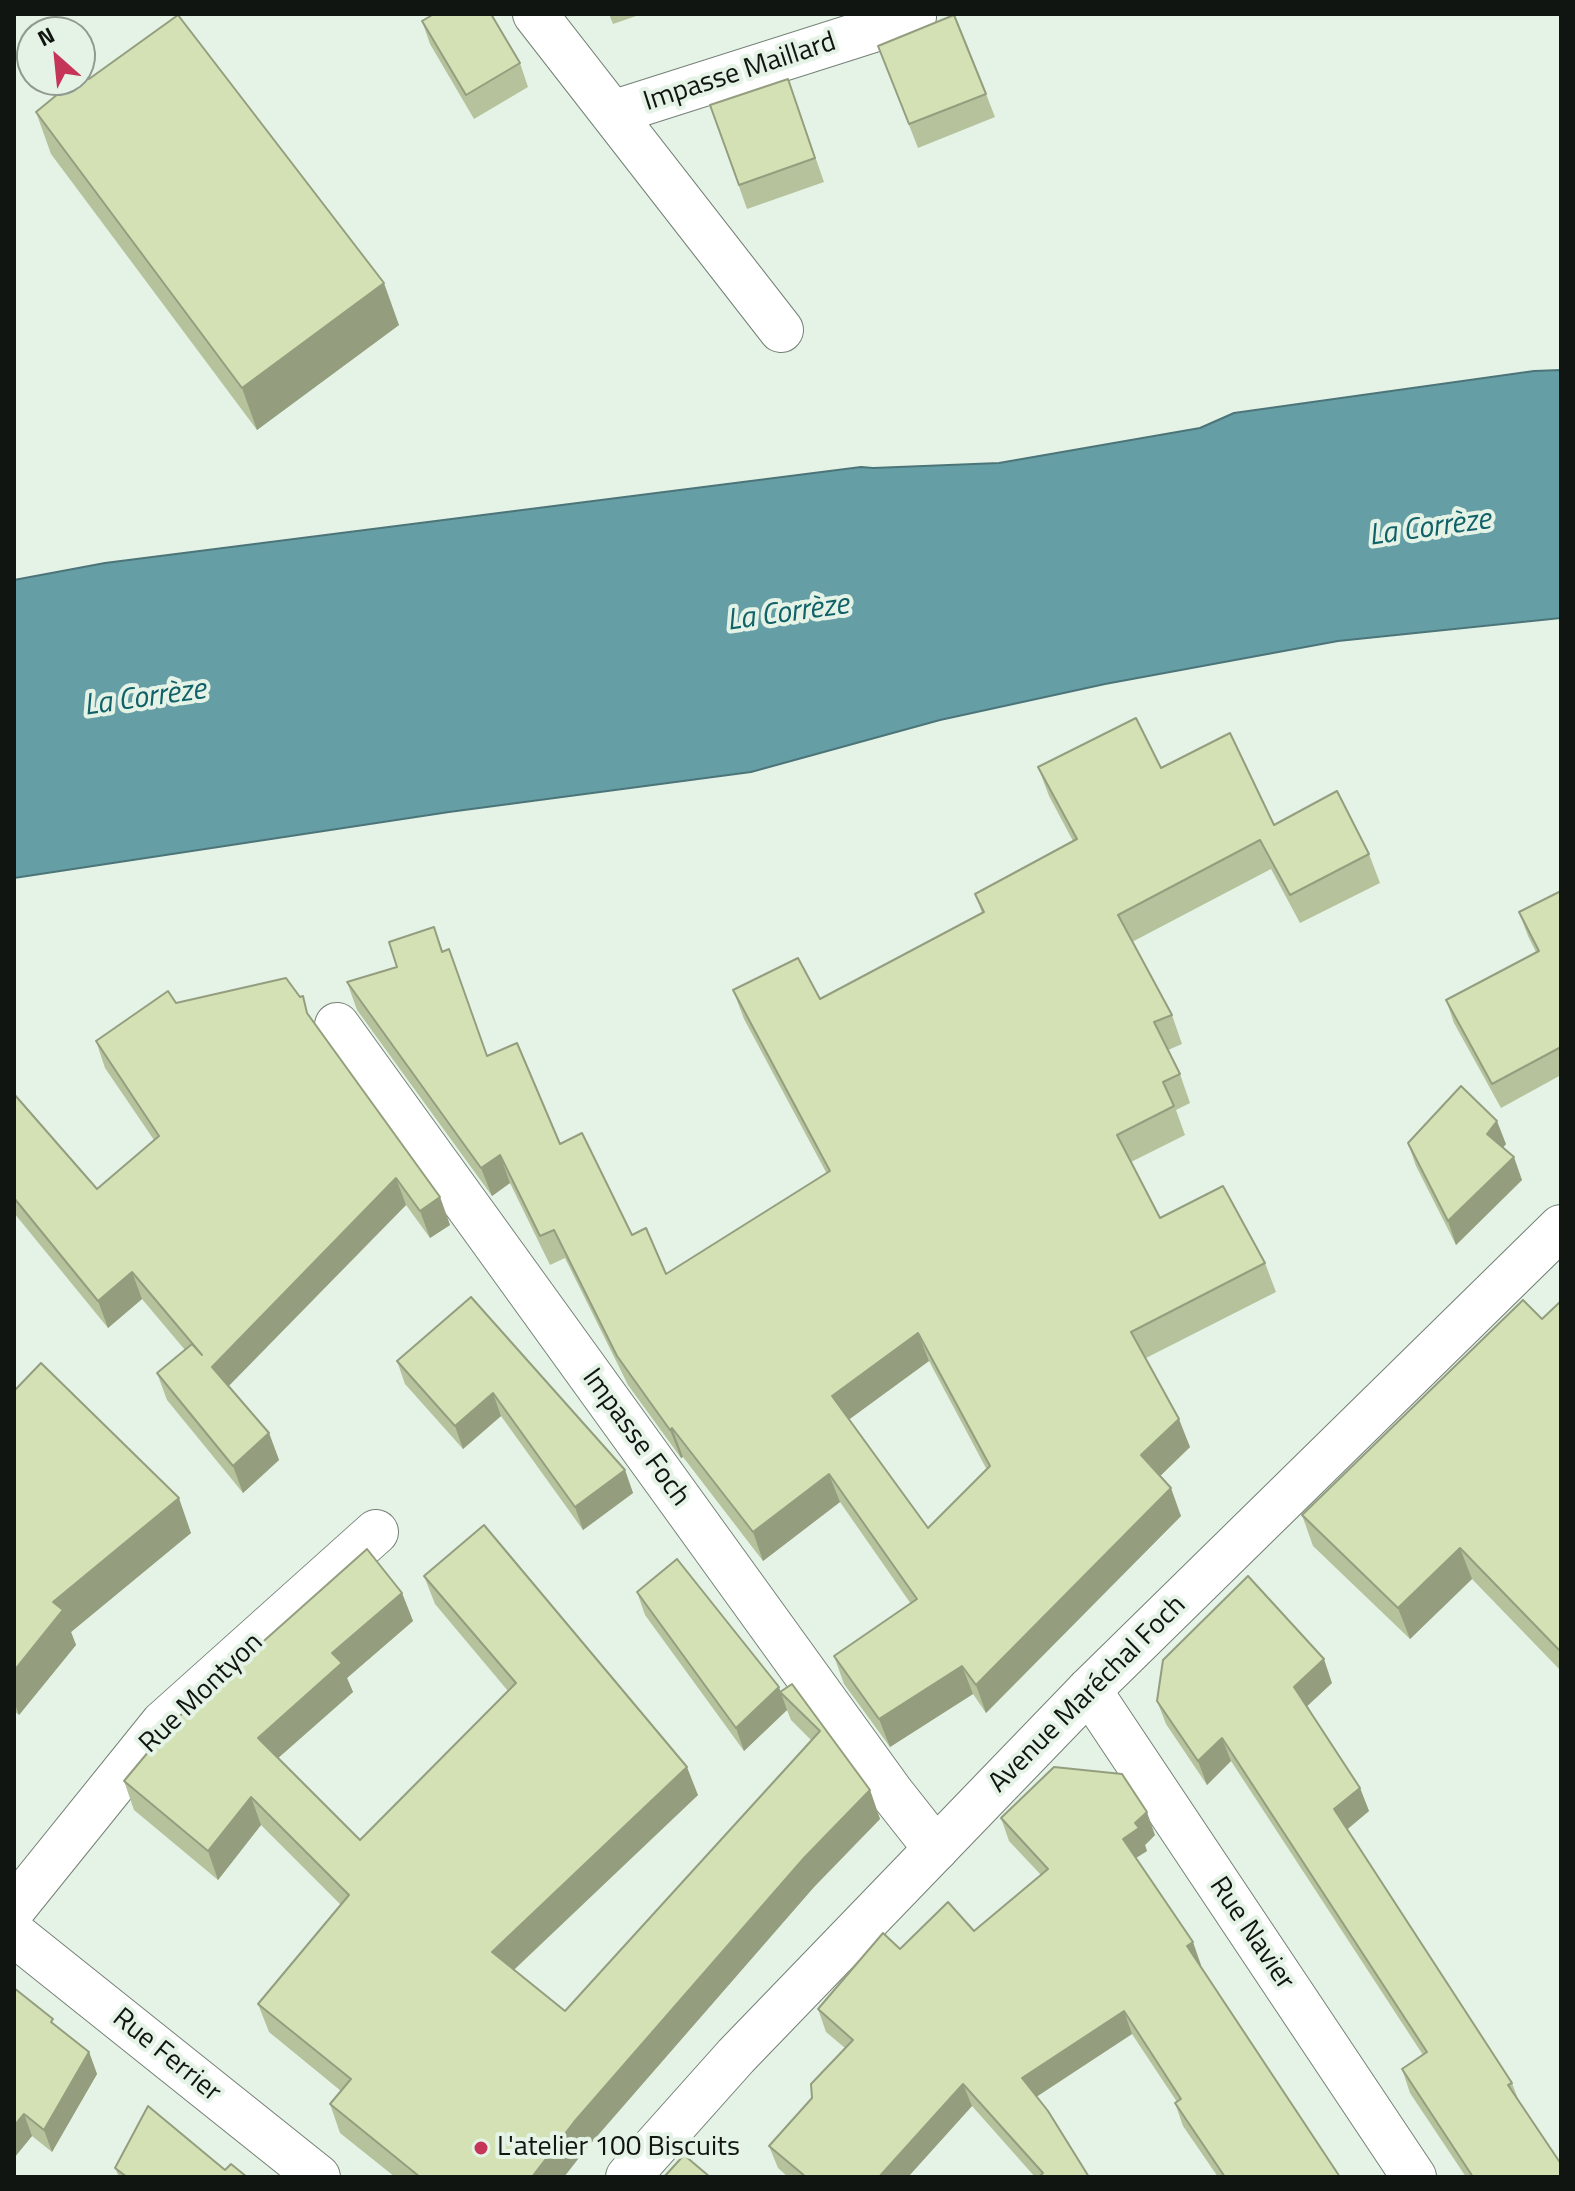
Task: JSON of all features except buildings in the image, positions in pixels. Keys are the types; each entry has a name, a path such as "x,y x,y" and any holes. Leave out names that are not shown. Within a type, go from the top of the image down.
{"street":[{"name":"Impasse Maillard","path":"535,14 781,330"},
{"name":"Impasse Maillard","path":"612,113 914,17"},
{"name":"Impasse Foch","path":"337,1025 891,1792 936,1849"},
{"name":"Avenue Maréchal Foch","path":"628,2177 736,2056 1089,1690 1561,1227"},
{"name":"Rue Montyon","path":"14,1908 163,1723 376,1532"},
{"name":"Rue Navier","path":"1089,1690 1414,2177"},
{"name":"Rue Ferrier","path":"14,1934 318,2177"}],"water":[{"name":"La Corrèze","path":"1561,370 1561,618 1338,641 1105,684 940,720 751,772 449,812 14,878 14,580 105,563 861,467 999,463 1200,428 1234,413 1534,371"}],"place":[{"name":"L'atelier 100 Biscuits","path":"481,2148"}]}
